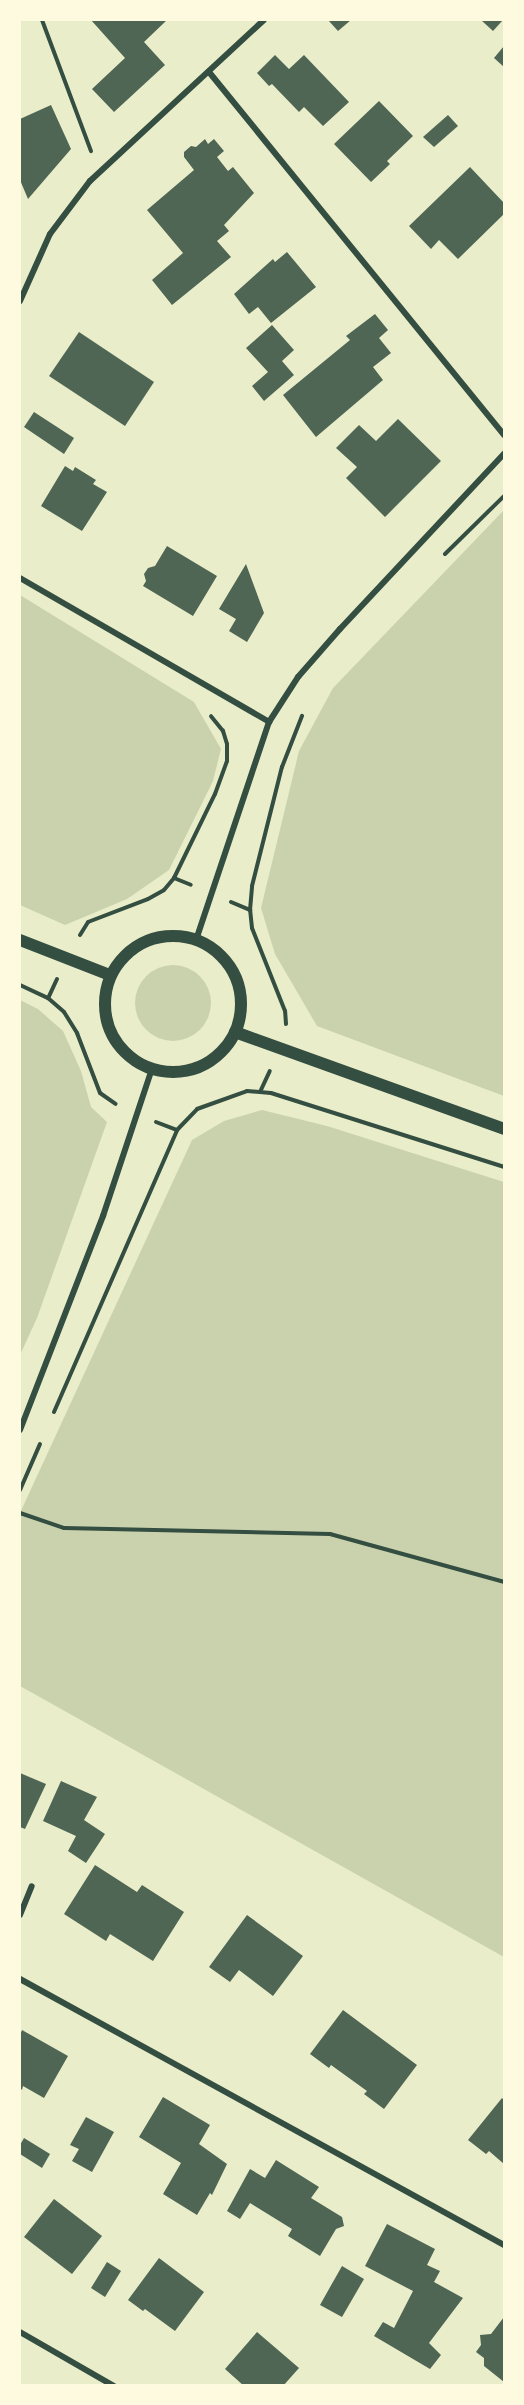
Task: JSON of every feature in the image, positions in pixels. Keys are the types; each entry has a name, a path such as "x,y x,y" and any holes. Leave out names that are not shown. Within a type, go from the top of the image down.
{"main road":[{"path":"177,936 196,940 213,949 226,962 236,978 240,996 240,1014 235,1032 213,1059 198,1067 182,1071 152,1069 137,1062 114,1039 105,1008 110,975 122,959 137,946 156,938 177,936"},
{"path":"20,940 110,975"},
{"path":"235,1032 504,1128"}],"street":[{"path":"20,301 50,234 99,173 264,20"},
{"path":"209,72 504,435"},
{"path":"196,940 269,722 298,677 340,629 504,454"},
{"path":"20,578 269,722"},
{"path":"20,1430 104,1216 135,1113 152,1069"},
{"path":"20,1915 32,1886"},
{"path":"20,1979 504,2245"},
{"path":"20,2332 114,2385"}],"path":[{"path":"42,20 99,173"},
{"path":"439,560 504,496"},
{"path":"48,998 88,922 132,906 164,890 174,878 215,794 226,767 227,744 223,731 201,705 197,681"},
{"path":"286,1020 285,1011 252,928 250,910 252,886 282,767 303,713"},
{"path":"20,985 48,998 64,1012 77,1033 100,1093 107,1100 177,1131"},
{"path":"53,1414 177,1131 197,1109 225,1097 247,1091 271,1093 504,1167"},
{"path":"20,1490 43,1436"},
{"path":"20,1513 64,1528 330,1534 504,1582"}],"green space":[{"path":"504,510 504,1096 317,1026 275,954 261,908 299,751 333,688"},
{"path":"20,595 194,702 221,749 213,781 169,870 127,899 65,925 20,905"},
{"path":"173,965 187,968 200,976 208,989 211,1003 208,1017 200,1030 187,1038 173,1041 159,1038 146,1030 138,1017 135,1003 138,989 146,976 159,968"},
{"path":"20,1000 38,1009 63,1031 81,1071 91,1107 107,1122 37,1318 20,1355"},
{"path":"262,1110 327,1126 504,1182 504,1957 20,1686 20,1513 192,1140 224,1121"}],"building":[{"path":"91,20 167,20 144,42 165,65 114,112 92,89 125,58"},
{"path":"328,20 351,20 338,31"},
{"path":"481,20 503,20 493,31"},
{"path":"504,46 504,67 494,58"},
{"path":"275,55 289,69 304,55 349,102 323,126 304,107 299,112 272,84 269,86 257,73"},
{"path":"379,101 413,136 387,161 390,164 371,182 334,144"},
{"path":"51,105 71,149 28,199 20,180 20,119"},
{"path":"448,115 458,126 434,147 423,137"},
{"path":"205,139 208,144 214,139 224,151 217,157 228,171 233,167 254,193 224,225 229,231 217,241 231,257 172,305 152,280 183,253 147,210 194,170 184,157 184,152 191,146 196,147"},
{"path":"470,167 504,203 504,214 458,259 439,240 431,249 409,226"},
{"path":"287,252 316,287 271,323 258,307 249,314 234,294 273,259 275,262"},
{"path":"375,314 388,330 379,338 391,353 373,367 383,380 316,437 283,395 350,340 346,336"},
{"path":"272,325 294,350 282,361 294,375 264,401 252,386 268,372 246,348"},
{"path":"79,332 154,382 125,426 49,376"},
{"path":"34,412 74,438 64,454 24,427"},
{"path":"398,419 441,461 385,517 346,478 357,467 336,448 359,425 376,441"},
{"path":"65,466 73,471 75,467 96,480 93,484 107,492 82,531 41,506"},
{"path":"167,546 217,576 193,616 143,586 146,581 144,574 148,568 155,566"},
{"path":"246,564 264,613 247,642 229,631 236,619 219,609"},
{"path":"20,1773 46,1784 25,1829 20,1827"},
{"path":"61,1781 97,1797 84,1820 105,1834 86,1863 68,1851 76,1836 43,1821"},
{"path":"95,1865 137,1892 142,1885 184,1912 153,1961 110,1934 106,1941 64,1914"},
{"path":"247,1915 303,1956 273,1996 239,1970 230,1982 209,1967"},
{"path":"343,2010 417,2065 384,2109 364,2094 367,2091 331,2065 329,2068 310,2054"},
{"path":"22,2030 68,2056 44,2098 23,2086 22,2090 20,2088 20,2035"},
{"path":"163,2097 210,2125 199,2144 227,2164 212,2195 210,2193 197,2215 163,2194 181,2163 139,2137"},
{"path":"502,2098 504,2100 504,2164 489,2151 486,2154 468,2140"},
{"path":"86,2117 114,2132 92,2172 72,2161 79,2149 70,2145"},
{"path":"24,2138 50,2154 42,2168 20,2154 20,2145"},
{"path":"276,2160 319,2187 311,2198 342,2217 344,2226 336,2229 320,2256 288,2236 292,2229 250,2203 240,2219 227,2211 250,2169 265,2178"},
{"path":"54,2199 102,2236 72,2274 24,2237"},
{"path":"387,2224 435,2249 427,2265 440,2271 434,2282 463,2298 429,2343 441,2355 430,2369 374,2336 383,2322 394,2328 413,2291 365,2266"},
{"path":"159,2258 204,2292 175,2331 145,2309 143,2311 128,2300"},
{"path":"107,2262 121,2271 105,2297 91,2288"},
{"path":"342,2266 364,2279 342,2317 320,2305"},
{"path":"504,2317 504,2382 484,2366 484,2358 476,2352 481,2345 480,2335 491,2334"},
{"path":"257,2332 299,2368 283,2386 244,2386 225,2369"}]}
